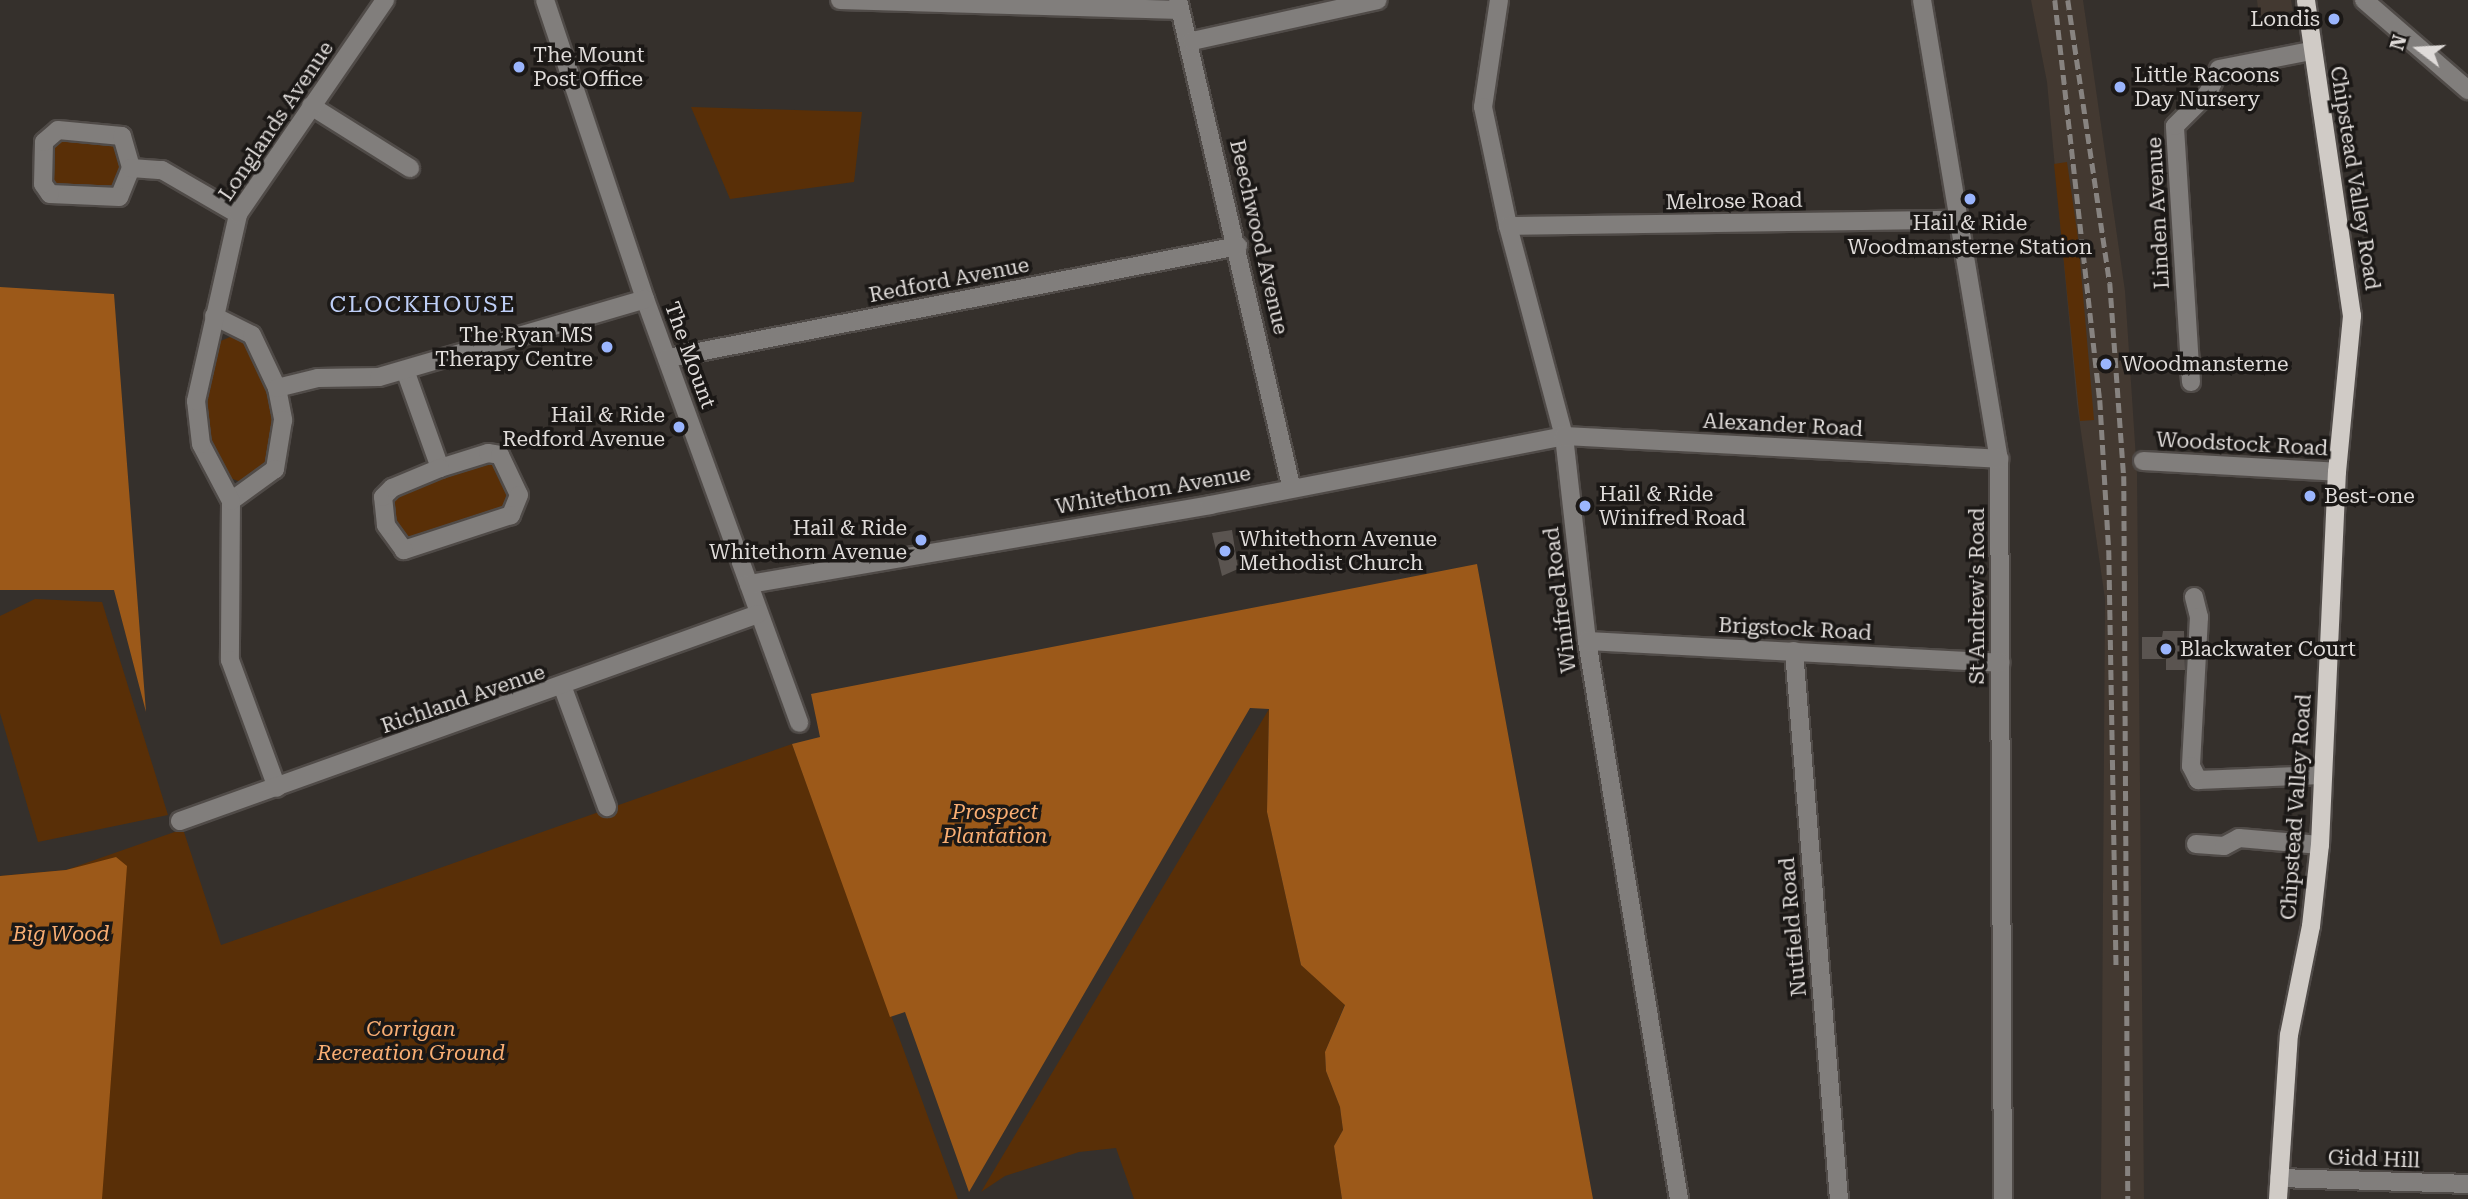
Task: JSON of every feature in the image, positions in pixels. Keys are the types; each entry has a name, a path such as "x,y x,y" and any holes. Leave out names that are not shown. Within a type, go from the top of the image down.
{"main road":[{"name":"Chipstead Valley Road","path":"2278,1199 2287,1045 2311,926 2320,845 2337,472 2352,295 2311,51 2306,0"}],"street":[{"name":"Longlands Avenue","path":"277,788 230,660 231,501 201,444 196,401 238,214 385,0"},
{"name":"The Mount","path":"545,0 646,299 799,723"},
{"path":"840,0 1179,5"},
{"path":"1192,41 1378,0"},
{"name":"Winifred Road","path":"1499,0 1483,107 1508,226 1564,436 1587,641 1679,1199"},
{"name":"St Andrew's Road","path":"1922,0 1999,459 2003,1199"},
{"path":"2364,0 2468,90"},
{"name":"Beechwood Avenue","path":"1179,5 1192,41 1291,486"},
{"name":"Linden Avenue","path":"2191,382 2175,126 2208,93 2219,69 2311,51"},
{"path":"311,106 410,168"},
{"path":"58,130 114,132 129,145 131,168 119,197 59,198 43,184 44,142 58,130"},
{"path":"131,168 162,170 238,214"},
{"name":"Melrose Road","path":"1508,226 1961,220"},
{"name":"Redford Avenue","path":"668,358 1238,246"},
{"path":"277,388 405,369 646,299"},
{"path":"214,316 252,335 277,388 282,448 275,469 231,501"},
{"path":"405,369 440,468"},
{"name":"Alexander Road","path":"1564,436 1999,459"},
{"name":"Whitethorn Avenue","path":"749,584 1564,436"},
{"path":"488,453 500,455 519,495 518,506 511,515 404,550 394,544 386,525 383,497 392,488 440,468 488,453"},
{"name":"Woodstock Road","path":"2143,461 2337,472"},
{"path":"2194,597 2199,617 2192,766 2199,780 2322,775"},
{"name":"Richland Avenue","path":"180,821 563,688 758,614"},
{"name":"Brigstock Road","path":"1587,641 2000,663"},
{"name":"Nutfield Road","path":"1794,651 1839,1199"},
{"path":"563,688 607,807"},
{"path":"2196,844 2224,846 2239,838 2320,845"},
{"name":"Gidd Hill","path":"2278,1178 2468,1184"}],"shaded area":[{"path":"2031,0 2083,0 2125,291 2137,474 2144,1199 2101,1199 2105,599 2077,404 2047,82"},
{"path":"2257,0 2291,0 2293,11 2259,16"}],"green space":[{"path":"691,107 862,112 854,182 730,199"},
{"path":"53,137 119,140 124,167 116,193 52,190 48,145"},
{"path":"2067,162 2078,238 2094,420 2080,421 2054,164"},
{"path":"0,287 114,294 146,712 114,590 0,590"},
{"path":"237,334 247,341 269,389 275,421 274,449 265,467 243,483 228,477 210,443 204,396 216,343"},
{"path":"489,457 498,460 514,493 506,512 413,545 398,539 388,499 395,492"},
{"name":"Prospect Plantation","path":"1477,564 1593,1199 1342,1199 1334,1146 1343,1130 1340,1107 1326,1071 1325,1052 1345,1005 1301,965 1267,812 1269,709 1250,708 969,1192 905,1012 890,1017 792,744 820,737 811,694"},
{"path":"35,599 102,602 168,815 38,842 0,713 0,616"},
{"path":"1269,709 1267,812 1301,965 1345,1004 1325,1052 1326,1071 1340,1107 1343,1130 1334,1146 1342,1199 1134,1199 1116,1148 1079,1152 1005,1176 981,1192"},
{"name":"Corrigan Recreation Ground","path":"792,744 958,1199 0,1199 0,876 66,870 183,829 221,945"},
{"name":"Big Wood","path":"116,857 127,866 102,1199 0,1199 0,876 66,870"}],"building":[{"name":"Whitethorn Avenue Methodist Church","path":"1232,530 1238,569 1222,576 1212,533"},
{"name":"Blackwater Court","path":"2163,631 2184,631 2185,670 2166,670 2166,659 2142,659 2142,637 2162,637"}],"railway":[{"path":"2055,0 2100,400 2109,550 2116,967"},
{"path":"2068,0 2110,283 2124,476 2128,1199"}],"place":[{"name":"Londis","path":"2334,19"},
{"name":"The Mount Post Office","path":"519,67"},
{"name":"Little Racoons Day Nursery","path":"2120,87"},
{"name":"Hail & Ride Woodmansterne Station","path":"1970,199"},
{"name":"The Ryan MS Therapy Centre","path":"607,347"},
{"name":"Woodmansterne","path":"2106,364"},
{"name":"Hail & Ride Redford Avenue","path":"679,427"},
{"name":"Best-one","path":"2310,496"},
{"name":"Hail & Ride Winifred Road","path":"1585,506"},
{"name":"Hail & Ride Whitethorn Avenue","path":"921,540"},
{"name":"Whitethorn Avenue Methodist Church","path":"1225,551"},
{"name":"Blackwater Court","path":"2166,649"}],"district":[{"name":"CLOCKHOUSE","path":"423,305"}]}
